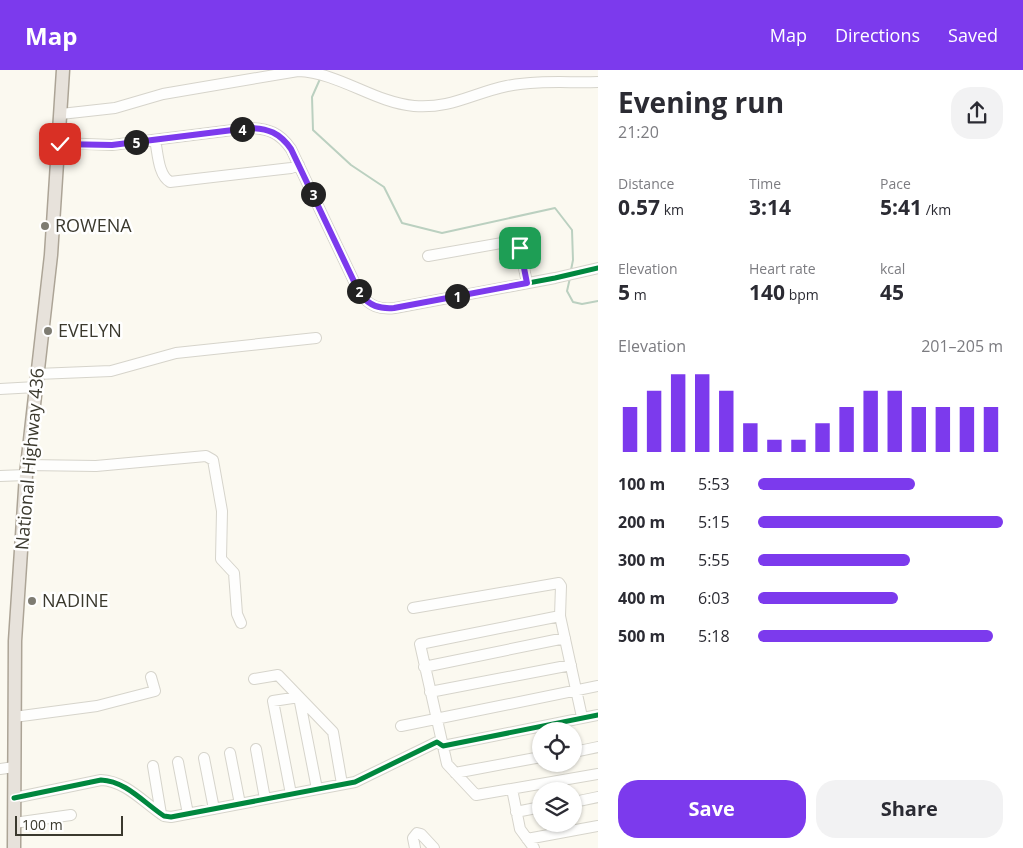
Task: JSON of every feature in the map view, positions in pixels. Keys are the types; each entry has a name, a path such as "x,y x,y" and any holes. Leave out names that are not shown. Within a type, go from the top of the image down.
{"main road":[{"name":"National Highway 436","path":"14,848 15,641 26,470 51,255 60,144 63,70"}],"street":[{"path":"61,114 115,108 163,94 298,71 316,72 331,76 393,101 414,106 444,106 507,86 557,81 598,82"},
{"path":"60,144 112,145 235,130 266,129 277,133 288,143 360,294 366,302 376,307 394,308 555,278 598,268"},
{"path":"155,140 162,172 170,182 291,168 299,165"},
{"path":"428,256 513,241 520,248 527,283"},
{"path":"37,374 111,371 176,353 316,338"},
{"path":"0,390 36,387"},
{"path":"0,476 26,470 206,456 213,460 222,510 221,559 234,573 237,614 242,623"},
{"path":"413,608 556,582 561,586 560,616 578,689 582,717"},
{"path":"560,616 420,644 419,647 436,719 447,764 476,795 598,774"},
{"path":"424,667 565,638"},
{"path":"430,692 572,665"},
{"path":"254,679 278,675 333,732 342,784"},
{"path":"14,717 87,708 155,691 150,677"},
{"path":"401,726 598,686"},
{"path":"299,697 317,789"},
{"path":"291,794 273,701 299,697"},
{"path":"14,798 101,780 112,780 122,785 161,814 171,817 355,782 437,742 443,746 598,715"},
{"path":"582,750 598,747"},
{"path":"256,749 265,799"},
{"path":"230,752 240,804"},
{"path":"204,758 214,809"},
{"path":"455,773 532,760"},
{"path":"178,762 188,814"},
{"path":"153,766 161,814"},
{"path":"0,769 14,767"},
{"path":"512,789 520,829 534,848"},
{"path":"582,800 598,797"},
{"path":"516,812 532,809"},
{"path":"14,823 71,815"},
{"path":"527,839 598,826"},
{"path":"415,848 413,838 417,833 421,834 434,848"}],"waterway":[{"path":"320,79 312,97 313,130 351,165 384,187 402,223 442,233 555,208 572,230 573,260 571,270"},
{"path":"570,278 567,291 573,302 582,304 598,301"}],"cycle path":[{"path":"60,143 112,145 249,128 273,132 291,149 360,294 367,302 380,308 395,308 598,268"},
{"path":"14,798 101,780 110,781 127,788 164,816 171,817 355,782 437,742 443,746 598,715"}],"place":[{"name":"ROWENA","path":"45,226"},
{"name":"EVELYN","path":"48,331"},
{"name":"NADINE","path":"32,601"}],"route":[{"path":"60,144 96,143 112,145 249,128 266,129 277,133 288,143 360,294 366,302 376,307 394,308 527,283 520,248"}]}
